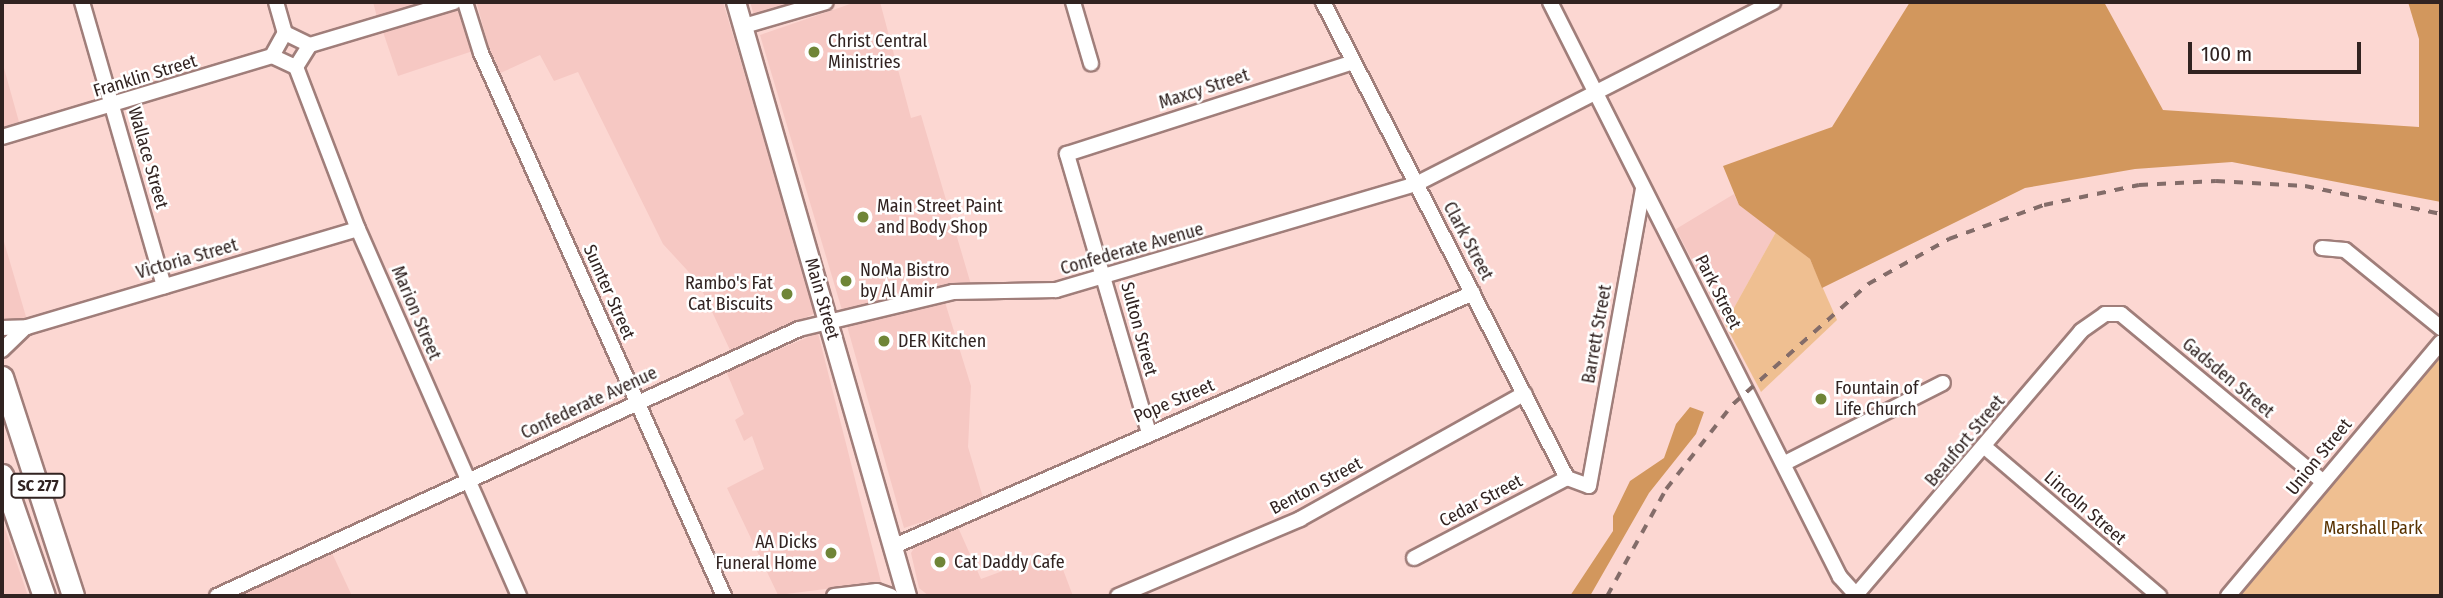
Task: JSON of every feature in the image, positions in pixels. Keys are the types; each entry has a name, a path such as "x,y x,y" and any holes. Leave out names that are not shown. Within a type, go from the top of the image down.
{"highway":[{"name":"SC 277","path":"2,377 73,596"},
{"name":"SC 277","path":"2,475 44,596"}],"main road":[{"name":"Main Street","path":"736,2 907,596"}],"street":[{"name":"Wallace Street","path":"82,2 164,286"},
{"path":"276,2 285,33 272,56 296,67 310,45 454,2"},
{"name":"Sumter Street","path":"465,2 481,53 724,596"},
{"path":"744,26 826,2"},
{"path":"1073,2 1091,63"},
{"name":"Clark Street","path":"1322,2 1567,478"},
{"name":"Park Street","path":"1550,2 1785,463 1840,577 1856,596"},
{"name":"Confederate Avenue","path":"217,596 637,402 828,320 953,292 1044,292 1106,278 1416,184 1773,2"},
{"path":"285,33 310,45"},
{"name":"Franklin Street","path":"2,137 114,107 272,56"},
{"name":"Maxcy Street","path":"1067,154 1353,62"},
{"name":"Marion Street","path":"296,67 358,229 466,482 519,596"},
{"name":"Sulton Street","path":"1067,154 1106,278 1149,433"},
{"name":"Barrett Street","path":"1567,478 1589,486 1643,189"},
{"name":"Victoria Street","path":"2,328 27,327 358,229"},
{"path":"2322,248 2344,250 2441,328"},
{"name":"Pope Street","path":"892,547 1473,293"},
{"name":"Beaufort Street","path":"1856,596 1986,448 2081,331 2105,314"},
{"name":"Gadsden Street","path":"2105,314 2121,314 2323,482"},
{"name":"Victoria Street","path":"2,350 27,327"},
{"name":"Union Street","path":"2228,596 2441,342"},
{"path":"1785,463 1943,383"},
{"name":"Benton Street","path":"1118,596 1300,519 1524,394"},
{"name":"Lincoln Street","path":"1986,448 2159,596"},
{"name":"Cedar Street","path":"1414,558 1567,478"},
{"path":"834,596 877,591 891,596"}],"shaded area":[{"path":"373,2 422,2 377,17"},
{"path":"723,2 816,313 730,350 698,282 663,244 578,72 554,81 540,55 496,75 477,4"},
{"path":"750,2 800,2 754,15"},
{"path":"856,2 880,2 911,118 921,115 972,288 842,310 760,35"},
{"path":"1910,2 2104,2 2163,110 2419,127 2419,39 2408,2 2441,2 2441,202 2232,162 2135,169 2025,188 1822,288 1810,259 1739,205 1723,166 1832,127"},
{"path":"461,9 473,51 398,76 382,29"},
{"path":"2,61 19,122 2,127"},
{"path":"1734,194 1739,205 1776,232 1725,324 1676,229"},
{"path":"2,235 27,320 2,323"},
{"path":"944,299 971,386 968,447 984,501 904,528 847,326"},
{"path":"818,333 881,582 778,595 727,488 764,469 752,436 744,441 735,420 744,414 726,371"},
{"path":"1690,407 1704,412 1696,434 1649,493 1590,596 1570,596 1613,531 1613,516 1630,481 1664,458 1676,424"},
{"path":"2,520 28,596 2,596"},
{"path":"957,525 981,579 1056,551 1073,596 929,596 919,588 911,553 917,544"},
{"path":"332,553 352,596 236,596"}],"green space":[{"path":"1776,232 1810,259 1837,320 1761,392 1725,324"},
{"name":"Marshall Park","path":"2441,342 2441,596 2228,596"}],"railway":[{"path":"1607,596 1666,489 1733,404 1868,284 1949,239 2044,205 2139,185 2216,181 2305,186 2441,214"}],"place":[{"name":"Christ Central Ministries","path":"814,52"},
{"name":"Main Street Paint and Body Shop","path":"863,217"},
{"name":"NoMa Bistro by Al Amir","path":"846,281"},
{"name":"Rambo's Fat Cat Biscuits","path":"787,294"},
{"name":"DER Kitchen","path":"884,341"},
{"name":"Fountain of Life Church","path":"1821,399"},
{"name":"AA Dicks Funeral Home","path":"831,553"},
{"name":"Cat Daddy Cafe","path":"940,562"}]}
